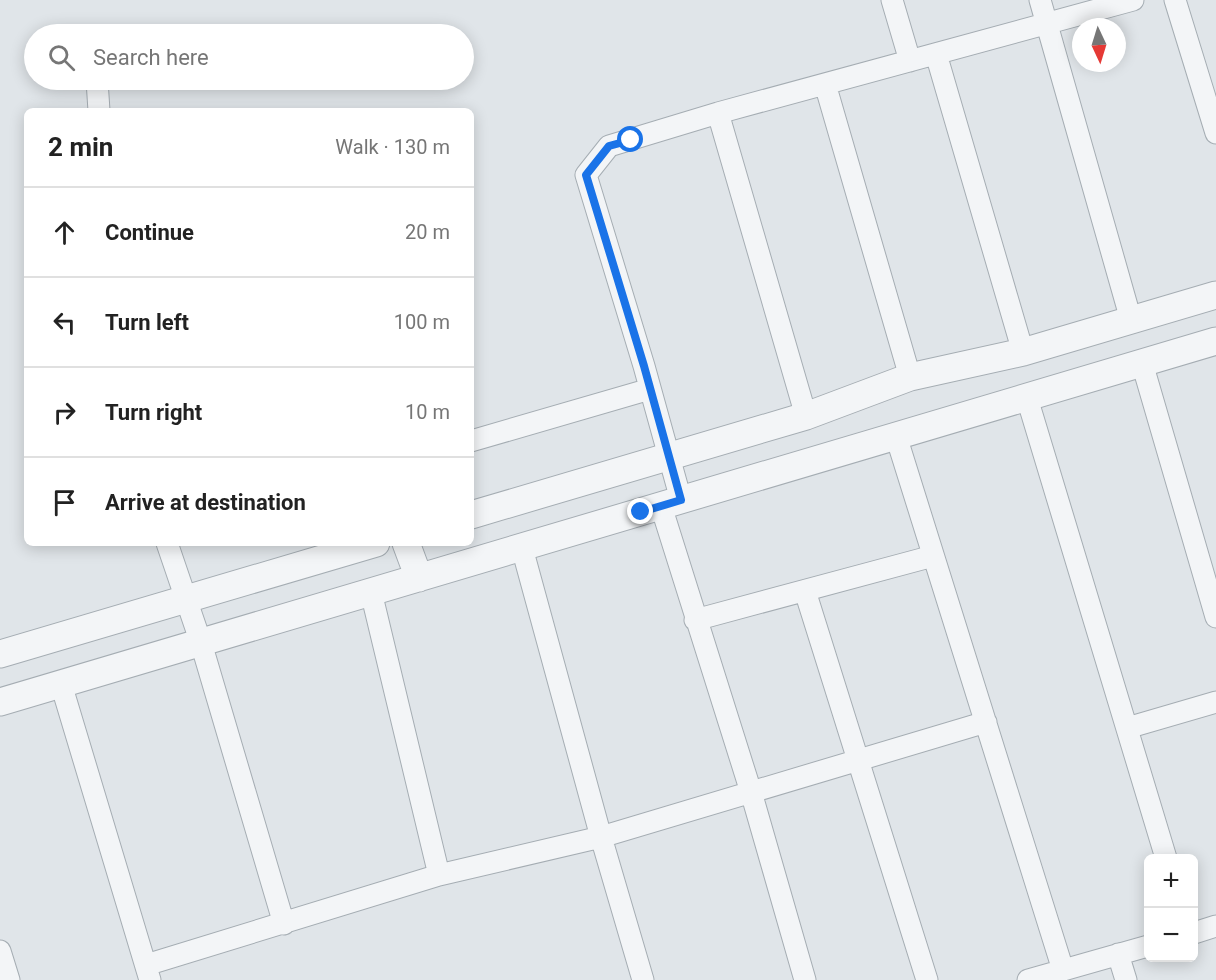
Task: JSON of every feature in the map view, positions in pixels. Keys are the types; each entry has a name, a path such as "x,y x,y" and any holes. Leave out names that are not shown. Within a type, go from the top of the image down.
{"street":[{"path":"892,0 910,61"},
{"path":"1040,0 1131,320"},
{"path":"805,980 751,792 695,620 671,503 669,456 586,175 609,146 718,113 1133,0"},
{"path":"1175,0 1216,133"},
{"path":"936,54 1023,352"},
{"path":"825,84 910,377"},
{"path":"98,90 99,108"},
{"path":"718,113 806,416"},
{"path":"474,514 806,416 910,377 1023,352 1216,295"},
{"path":"0,702 1216,341"},
{"path":"1142,363 1216,617"},
{"path":"474,440 650,388"},
{"path":"1027,398 1165,854"},
{"path":"896,436 1063,970"},
{"path":"168,546 201,643 284,924"},
{"path":"0,654 366,546"},
{"path":"407,546 419,578"},
{"path":"522,548 601,837 643,980"},
{"path":"695,620 933,556"},
{"path":"805,591 927,980"},
{"path":"371,592 439,875"},
{"path":"62,684 148,973 284,924 439,875 601,837 986,722"},
{"path":"1127,728 1216,702"},
{"path":"1198,932 1216,926"},
{"path":"1028,980 1144,947"},
{"path":"0,951 9,980"},
{"path":"1118,954 1126,980"}],"route":[{"path":"631,140 609,146 586,175 644,366 681,500 641,512"}]}
